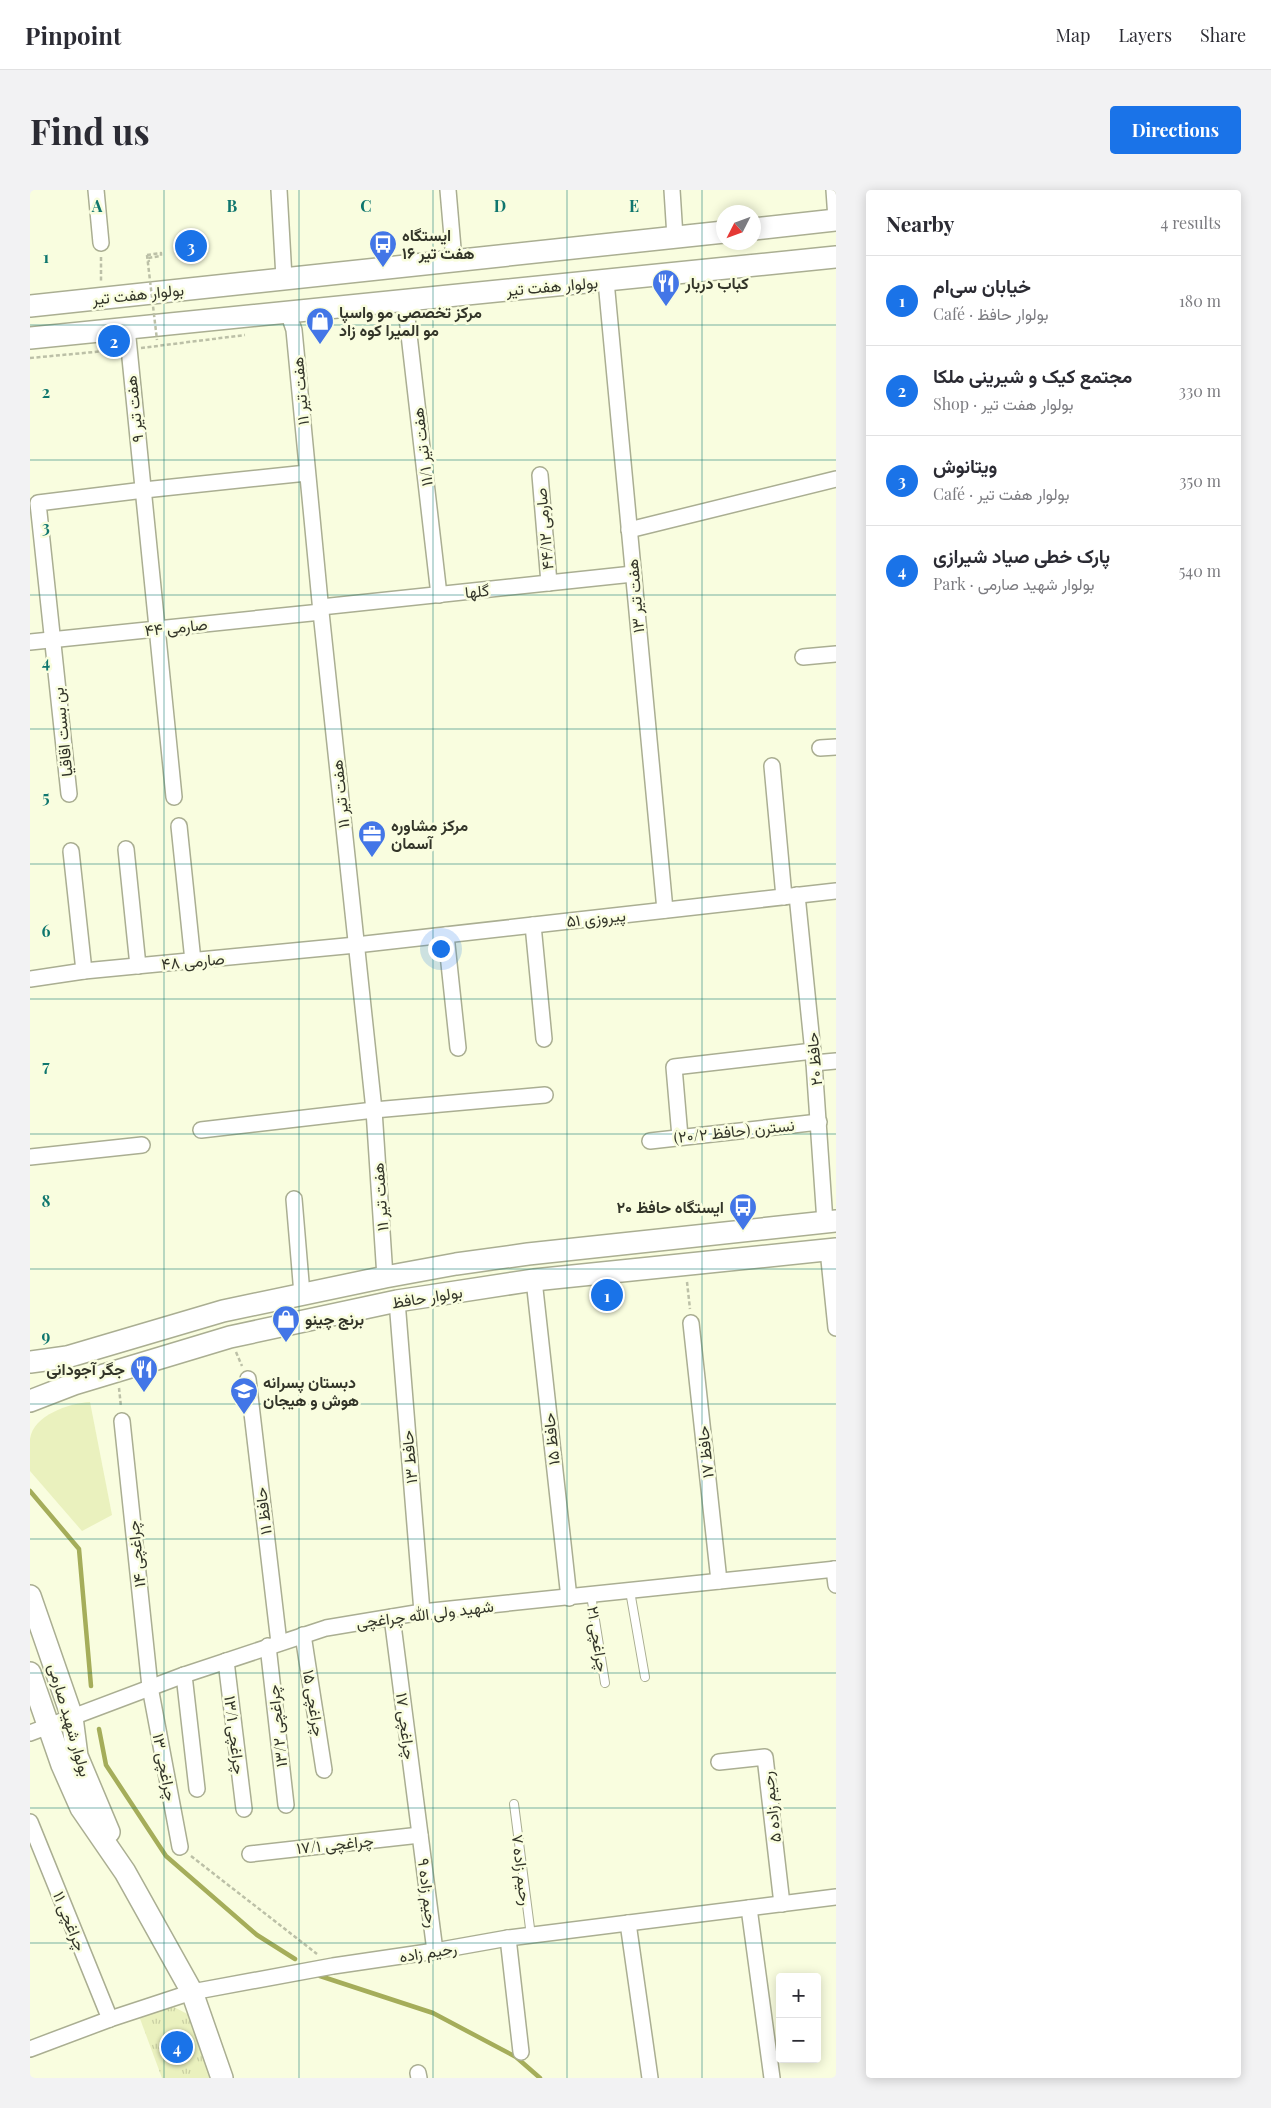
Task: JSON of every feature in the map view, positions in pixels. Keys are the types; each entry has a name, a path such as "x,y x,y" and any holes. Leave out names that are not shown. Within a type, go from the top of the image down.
{"main road":[{"path":"761,228 836,219"},
{"name":"بولوار هفت تیر","path":"35,306 716,233"},
{"name":"بولوار هفت تیر","path":"37,338 836,257"},
{"path":"35,306 37,338"},
{"name":"بولوار حافظ","path":"30,1362 66,1358 223,1311 385,1277 528,1254 830,1222"},
{"name":"بولوار حافظ","path":"30,1401 74,1384 230,1337 397,1301 534,1280 832,1249"},
{"name":"بولوار شهید صارمی","path":"30,1596 72,1717 77,1756 125,1872"},
{"name":"بولوار شهید صارمی","path":"30,1673 39,1729 62,1765 81,1808 125,1872 192,1992 222,2078"}],"street":[{"path":"96,190 102,243"},
{"path":"279,190 284,278"},
{"path":"448,190 454,260"},
{"path":"672,190 675,237"},
{"path":"834,190 836,219"},
{"name":"هفت تیر ۱۳","path":"606,281 666,910"},
{"name":"هفت تیر ۱۱/۱","path":"405,300 439,595"},
{"name":"هفت تیر ۱۱","path":"288,312 294,330 307,474 374,1110 385,1277"},
{"name":"هفت تیر ۹","path":"126,328 144,490"},
{"path":"174,797 156,629 144,490 307,474"},
{"name":"صارمی ۴۴/۱۲","path":"540,475 549,583"},
{"path":"629,530 836,478"},
{"name":"بن بست اقاقیا","path":"69,794 38,503 144,490"},
{"name":"گلها","path":"321,609 633,574"},
{"name":"صارمی ۴۴","path":"30,642 321,609"},
{"path":"802,657 836,654"},
{"path":"820,748 836,747"},
{"name":"حافظ ۲۰","path":"772,766 814,1057 830,1222"},
{"path":"179,826 194,961"},
{"path":"126,850 138,966"},
{"path":"71,851 84,971"},
{"name":"پیروزی ۵۱","path":"356,945 836,891"},
{"path":"532,925 544,1039"},
{"path":"446,935 458,1048"},
{"name":"صارمی ۴۸","path":"30,979 84,971 356,945"},
{"path":"680,1137 674,1067 814,1057 836,1061"},
{"path":"201,1130 374,1110 545,1095"},
{"name":"نسترن (حافظ ۲۰/۲)","path":"650,1141 819,1122"},
{"path":"30,1157 142,1145"},
{"path":"294,1199 302,1294"},
{"path":"832,1249 836,1328"},
{"name":"حافظ ۱۵","path":"534,1280 569,1598"},
{"name":"حافط ۱۳","path":"397,1301 422,1612"},
{"name":"حافظ ۱۷","path":"692,1323 719,1581"},
{"name":"حافظ ۱۱","path":"248,1379 273,1644"},
{"name":"چراغچی ۱۴","path":"122,1421 150,1687"},
{"path":"835,1569 836,1585"},
{"name":"شهید ولی الله چراغچی","path":"39,1729 184,1675 326,1628 422,1612 835,1569"},
{"name":"چراغچی ۱۷","path":"392,1617 420,1835"},
{"name":"چراغچی ۱۵","path":"303,1635 324,1770"},
{"name":"چراغچی ۱۳/۲","path":"273,1644 286,1805"},
{"name":"چراغچی ۱۳/۱","path":"226,1661 244,1809"},
{"path":"184,1675 198,1789"},
{"name":"چراغچی ۱۳","path":"150,1687 180,1848"},
{"name":"رحیم زاده ۵","path":"719,1762 765,1757 782,1904"},
{"name":"چراغچی ۱۱","path":"30,1822 110,2019"},
{"name":"چراغچی ۱۷/۱","path":"250,1854 420,1835"},
{"name":"رحیم زاده ۹","path":"420,1835 435,1951"},
{"name":"رحیم زاده","path":"30,2049 110,2019 192,1992 314,1969 508,1938 836,1897"},
{"path":"749,1908 772,2078"},
{"path":"628,1923 650,2078"},
{"path":"508,1938 521,2052"}],"lane":[{"path":"630,1591 645,1677"},
{"name":"چراغچی ۲۱","path":"592,1595 605,1684"},
{"name":"رحیم زاده ۷","path":"514,1804 531,1936"}],"path":[{"path":"102,243 102,298"},
{"path":"149,262 148,258 161,256 161,254 147,255 156,340"},
{"path":"30,358 255,334"},
{"path":"685,1264 692,1323"},
{"path":"230,1337 248,1379"},
{"path":"119,1388 122,1421"},
{"path":"180,1848 332,1966"}],"green space":[{"path":"90,1402 112,1515 82,1531 30,1471 30,1439 38,1423 45,1417 63,1408"},
{"path":"174,2007 193,2017 215,2078 162,2078 139,2016"}],"waterway":[{"path":"30,1491 79,1549 91,1686"},
{"path":"99,1729 106,1765 166,1856 257,1935 295,1959"},
{"path":"320,1976 433,2013 516,2057 540,2078"}],"place":[{"name":"ویتانوش","path":"191,246"},
{"name":"ایستگاه هفت تیر ۱۶","path":"383,268"},
{"name":"کباب دربار","path":"666,307"},
{"name":"مجتمع کیک و شیرینی ملکا","path":"114,341"},
{"name":"مرکز تخصصی مو واسپا مو المیرا کوه زاد","path":"320,345"},
{"name":"مرکز مشاوره آسمان","path":"372,858"},
{"name":"ایستگاه حافظ ۲۰","path":"743,1231"},
{"name":"خیابان سی‌ام","path":"607,1295"},
{"name":"برنج چینو","path":"286,1343"},
{"name":"جگر آجودانی","path":"144,1393"},
{"name":"دبستان پسرانه هوش و هیجان","path":"244,1415"},
{"name":"پارک خطی صیاد شیرازی","path":"177,2047"}]}
